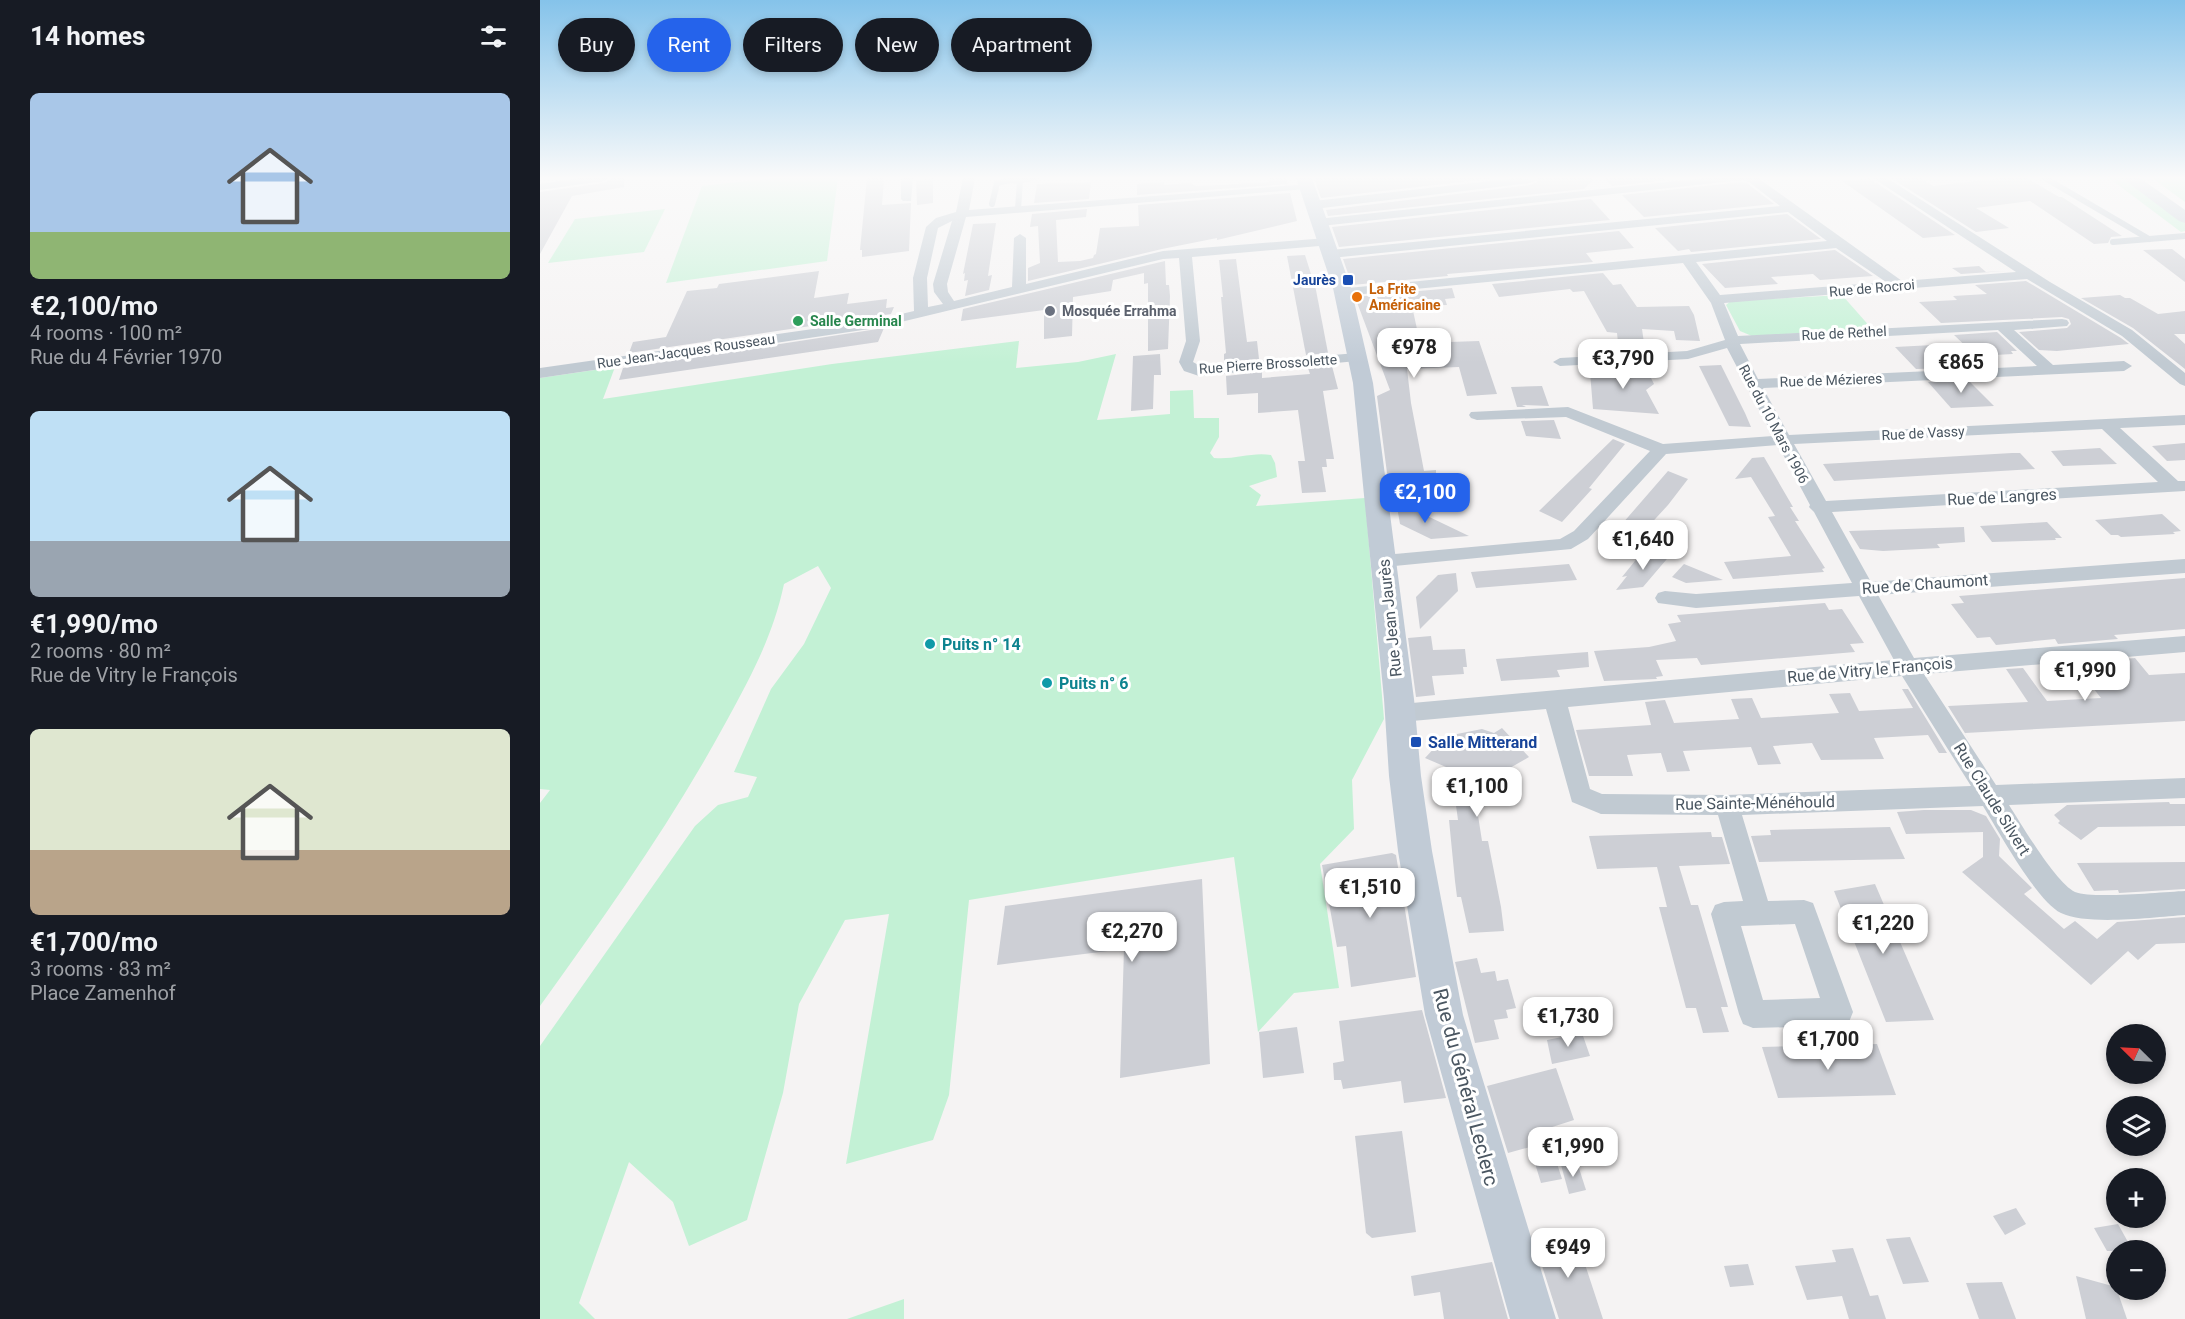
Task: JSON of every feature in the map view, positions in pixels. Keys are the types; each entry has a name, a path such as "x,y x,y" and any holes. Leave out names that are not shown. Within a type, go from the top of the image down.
{"street":[{"path":"921,313 920,278 929,240"},
{"path":"951,306 941,292 940,284 952,240"},
{"path":"1019,288 1020,240"},
{"name":"Rue Jean-Jacques Rousseau","path":"540,373 876,324 1163,255 1320,240"},
{"name":"Rue Jean Jaurès","path":"1326,240 1343,291 1363,383 1415,851"},
{"path":"1833,240 1900,286"},
{"path":"1975,240 2127,333 2185,381"},
{"path":"1343,291 1839,244"},
{"name":"Rue Pierre Brossolette","path":"1185,253 1193,341 1186,362 1189,368 1199,371 1357,357"},
{"name":"Rue du 10 Mars 1906","path":"1687,260 1730,328 1734,349 1818,507 1866,588"},
{"name":"Rue de Rocroi","path":"1714,300 2030,275"},
{"name":"Rue de Rethel","path":"1560,362 1688,355 1733,340 2062,322"},
{"path":"2002,326 2048,368"},
{"name":"Rue de Mézieres","path":"1754,384 2124,366"},
{"path":"1384,561 1564,545 1581,535 1660,449 1568,412 1477,415"},
{"name":"Rue de Vassy","path":"1660,449 1784,440 2185,420"},
{"path":"2106,423 2179,486"},
{"name":"Rue de Langres","path":"1818,507 2179,486"},
{"name":"Rue de Chaumont","path":"1665,598 1696,601 2185,566"},
{"name":"Rue Claude Silvert","path":"1866,588 1908,667 2038,872 2068,903 2101,907 2185,903"},
{"name":"Rue de Vitry le François","path":"1555,700 2185,644"},
{"path":"1401,713 1555,700"},
{"name":"Rue Sainte-Ménéhould","path":"1555,700 1580,795 1601,804 1727,805 2185,788"},
{"path":"1727,805 1759,913"},
{"name":"Rue du Général Leclerc","path":"1415,851 1444,1015 1533,1319"},
{"path":"1804,912 1839,1011 1753,1014 1724,914 1759,913 1804,912"}],"lane":[{"path":"2113,242 2142,240"}],"green space":[{"path":"562,240 650,240 644,252 548,263"},
{"path":"682,240 830,240 827,261 666,283"},
{"path":"1842,295 1872,329 1752,336 1740,331 1726,305 1731,301"},
{"path":"1019,341 1016,368 1078,362 1116,354 1097,420 1170,414 1170,391 1193,390 1194,418 1219,418 1219,437 1210,453 1214,458 1271,455 1277,477 1249,486 1261,495 1256,506 1365,498 1384,719 1352,780 1354,829 1320,864 1339,988 1294,993 1258,1032 1234,857 969,900 949,1095 933,1140 846,1164 889,914 845,920 799,1004 783,1093 747,1220 689,1246 673,1202 629,1162 579,1303 595,1319 540,1319 540,1046 695,826 718,805 748,797 757,777 734,772 771,689 804,644 831,588 818,566 784,584 774,621 760,655 705,759 638,867 540,1006 540,803 550,790 540,789 540,378 615,367 603,399 832,364"},
{"path":"904,1299 904,1319 847,1319"}],"building":[{"path":"540,240 548,240 540,254"},
{"path":"861,240 909,240 909,251 862,257 862,250 860,250"},
{"path":"970,240 994,240 988,276 992,275 989,290 965,296 968,280 964,281 965,273 963,274"},
{"path":"1039,240 1057,240 1058,262 1080,261 1093,258 1098,240 1209,240 1028,281 1028,268 1040,263"},
{"path":"1336,240 1414,240 1339,247"},
{"path":"1535,240 1627,240 1634,248 1586,253 1593,262 1447,274 1448,276 1352,285 1343,259"},
{"path":"1667,240 1815,240 1691,252 1689,249 1678,251"},
{"path":"2087,240 2110,240 2108,243 2094,244"},
{"path":"2172,249 2185,259 2185,282 2143,250"},
{"path":"1835,250 1873,276 1820,280 1813,274 1771,277 1778,284 1725,288 1702,264"},
{"path":"1305,255 1316,290 1328,353 1306,355 1287,256"},
{"path":"1236,259 1247,342 1257,341 1259,359 1224,362 1226,353 1219,260"},
{"path":"1165,261 1166,285 1169,285 1170,296 1168,349 1148,351 1148,283 1144,284 1144,273 1113,280 1111,291 1073,297 1072,336 1044,339 1044,310 961,321 963,309"},
{"path":"1979,266 1986,272 2006,271 1961,274 1952,268"},
{"path":"819,271 814,298 849,293 847,304 887,299 886,308 894,307 891,314 629,353 633,342 666,337 687,291 717,288 719,284"},
{"path":"1603,273 1613,285 1621,284 1637,307 1689,306 1694,315 1700,341 1676,340 1674,331 1642,329 1644,343 1633,343 1638,351 1619,352 1617,333 1607,332 1584,291 1573,292 1570,289 1499,297 1492,284"},
{"path":"2026,281 2129,344 2057,351 2039,350 2019,332 2067,328 2071,324 2069,319 2062,317 1941,323 1919,302 1957,300 1953,296 1987,294 1975,285"},
{"path":"1452,288 1455,298 1445,299 1447,305 1412,306 1420,343 1479,341 1497,394 1467,396 1459,367 1407,369 1424,471 1436,470 1436,492 1390,496 1377,396 1390,390 1355,297"},
{"path":"2120,295 2158,314 2185,311 2185,334 2174,334 2185,344 2185,369 2133,328 2081,298"},
{"path":"884,328 878,342 619,380 623,368"},
{"path":"1997,332 2017,351 2011,351 2013,354 1976,356 1954,335"},
{"path":"1933,345 1956,368 1916,369 1895,347"},
{"path":"1160,354 1161,375 1154,375 1153,409 1131,411 1133,356"},
{"path":"1644,364 1654,384 1646,390 1659,414 1593,409 1590,372 1621,372 1620,365"},
{"path":"1721,365 1751,427 1729,426 1699,366"},
{"path":"1332,366 1338,389 1323,391 1334,459 1326,459 1327,467 1322,467 1326,492 1302,493 1298,461 1305,461 1298,410 1258,413 1258,393 1227,395 1226,376 1262,372 1262,378 1310,374 1308,368"},
{"path":"1969,381 1994,406 1951,408 1928,382"},
{"path":"1542,386 1549,406 1522,405 1526,407 1517,407 1511,387"},
{"path":"1554,420 1561,439 1526,436 1521,421"},
{"path":"1613,439 1625,444 1589,488 1592,489 1562,522 1539,511"},
{"path":"2185,443 2185,460 2167,461 2152,446"},
{"path":"2100,448 2117,464 2063,466 2051,451"},
{"path":"2020,453 2035,469 1834,481 1823,464"},
{"path":"1764,457 1793,507 1790,507 1799,521 1795,521 1825,568 1822,569 1824,572 1733,579 1724,562 1791,556 1768,517 1775,516 1751,477 1735,479 1752,458"},
{"path":"1668,471 1688,479 1668,505 1621,556 1611,531 1619,522 1622,524"},
{"path":"1396,501 1469,536 1431,539 1400,524"},
{"path":"2162,514 2181,531 2173,532 2175,534 2121,537 2111,535 2095,520"},
{"path":"2047,522 2062,538 1992,542 1980,526"},
{"path":"1964,527 1965,542 1937,544 1940,548 1883,551 1860,549 1849,531"},
{"path":"1672,553 1643,587 1616,590 1627,576 1622,577 1639,556"},
{"path":"1569,564 1577,580 1476,588 1471,572"},
{"path":"1684,564 1723,580 1686,583 1672,577"},
{"path":"1456,573 1458,591 1420,629 1416,597 1438,575"},
{"path":"2185,578 2185,629 2114,635 2118,639 2058,644 2055,639 1996,645 1990,637 1977,638 1951,604 1964,603 1959,596"},
{"path":"1825,603 1829,610 1842,609 1864,643 1850,644 1855,652 1701,665 1697,658 1656,660 1663,676 1656,677 1657,679 1604,681 1594,651 1649,647 1676,641 1668,624 1681,622 1677,615"},
{"path":"1431,636 1433,650 1465,649 1467,667 1463,667 1464,674 1432,676 1435,695 1416,697 1408,638"},
{"path":"1588,652 1589,667 1557,670 1560,677 1501,681 1496,659"},
{"path":"2135,658 2149,675 2185,673 2185,721 1965,733 1973,746 1948,706 2028,702 2006,669 2023,668 2047,701 2101,698 2074,664"},
{"path":"1902,689 1908,689 1947,753 1939,753 1928,735 1874,738 1884,759 1821,760 1812,743 1773,746 1781,764 1758,765 1751,747 1683,751 1690,771 1667,772 1661,753 1627,755 1633,776 1589,776 1576,730 1651,725 1645,702 1665,700 1674,723 1739,719 1731,699 1752,698 1761,718 1839,713 1829,694 1850,693 1859,711 1913,708"},
{"path":"1502,728 1529,757 1503,772 1514,785 1477,809 1482,841 1488,841 1504,931 1469,933 1461,897 1457,897 1449,820 1458,820 1454,791 1474,779 1425,758 1438,744 1457,734 1482,729 1494,733"},
{"path":"2169,802 2170,804 2185,804 2185,826 2098,827 2081,840 2058,823 2060,821 2054,815 2067,805"},
{"path":"1971,810 1986,816 2000,839 1999,856 2032,888 2024,894 2064,929 2075,921 2097,939 2117,922 2185,917 2185,943 2156,944 2138,960 2128,951 2091,985 1962,872 1983,857 1983,832 1906,834 1897,812"},
{"path":"1890,827 1905,859 1759,862 1751,836 1771,835 1770,830"},
{"path":"1711,832 1712,837 1722,837 1730,864 1679,866 1691,905 1698,905 1728,1007 1721,1007 1729,1032 1703,1033 1696,1008 1686,1008 1659,907 1667,907 1657,867 1597,869 1589,836"},
{"path":"1392,853 1396,855 1416,977 1351,987 1346,946 1337,947 1322,865"},
{"path":"2185,862 2185,889 2119,893 2118,890 2094,891 2077,863"},
{"path":"1202,879 1210,1064 1120,1078 1124,949 997,965 1005,906"},
{"path":"1875,884 1934,1020 1886,1022 1834,891"},
{"path":"1477,958 1481,973 1495,971 1497,981 1508,979 1516,1008 1506,1010 1508,1018 1494,1020 1499,1039 1475,1043 1455,962"},
{"path":"1422,1010 1446,1098 1404,1103 1401,1081 1343,1089 1341,1080 1334,1080 1333,1063 1344,1061 1339,1021"},
{"path":"1297,1027 1304,1073 1263,1078 1259,1032"},
{"path":"1582,1033 1590,1056 1552,1064 1547,1040"},
{"path":"1877,1044 1896,1095 1778,1098 1762,1047"},
{"path":"1556,1068 1574,1120 1546,1129 1562,1179 1541,1183 1530,1147 1508,1153 1487,1086"},
{"path":"1402,1131 1416,1232 1372,1238 1366,1233 1355,1136"},
{"path":"1577,1162 1586,1190 1569,1194 1561,1165"},
{"path":"2016,1208 2026,1224 2005,1235 1993,1216"},
{"path":"2106,1226 2106,1228 2120,1228 2127,1240 2106,1240 2106,1249 2094,1228"},
{"path":"1561,1236 1563,1241 1576,1237 1603,1319 1559,1319 1535,1244"},
{"path":"1910,1237 1929,1282 1903,1284 1886,1239"},
{"path":"1853,1248 1870,1296 1878,1295 1886,1319 1849,1319 1842,1296 1807,1300 1795,1266 1836,1262 1832,1250"},
{"path":"1492,1262 1508,1319 1444,1319 1440,1292 1414,1296 1411,1276"},
{"path":"1748,1264 1754,1285 1730,1287 1724,1266"},
{"path":"2076,1276 2106,1284 2106,1300 2120,1300 2127,1319 2086,1319"},
{"path":"2002,1282 2016,1319 1979,1319 1966,1283"}],"place":[{"name":"Jaurès","path":"1348,280"},
{"name":"La Frite Américaine","path":"1357,297"},
{"name":"Mosquée Errahma","path":"1050,311"},
{"name":"Salle Germinal","path":"798,321"},
{"name":"Puits n° 14","path":"930,644"},
{"name":"Puits n° 6","path":"1047,683"},
{"name":"Salle Mitterand","path":"1416,742"}]}
